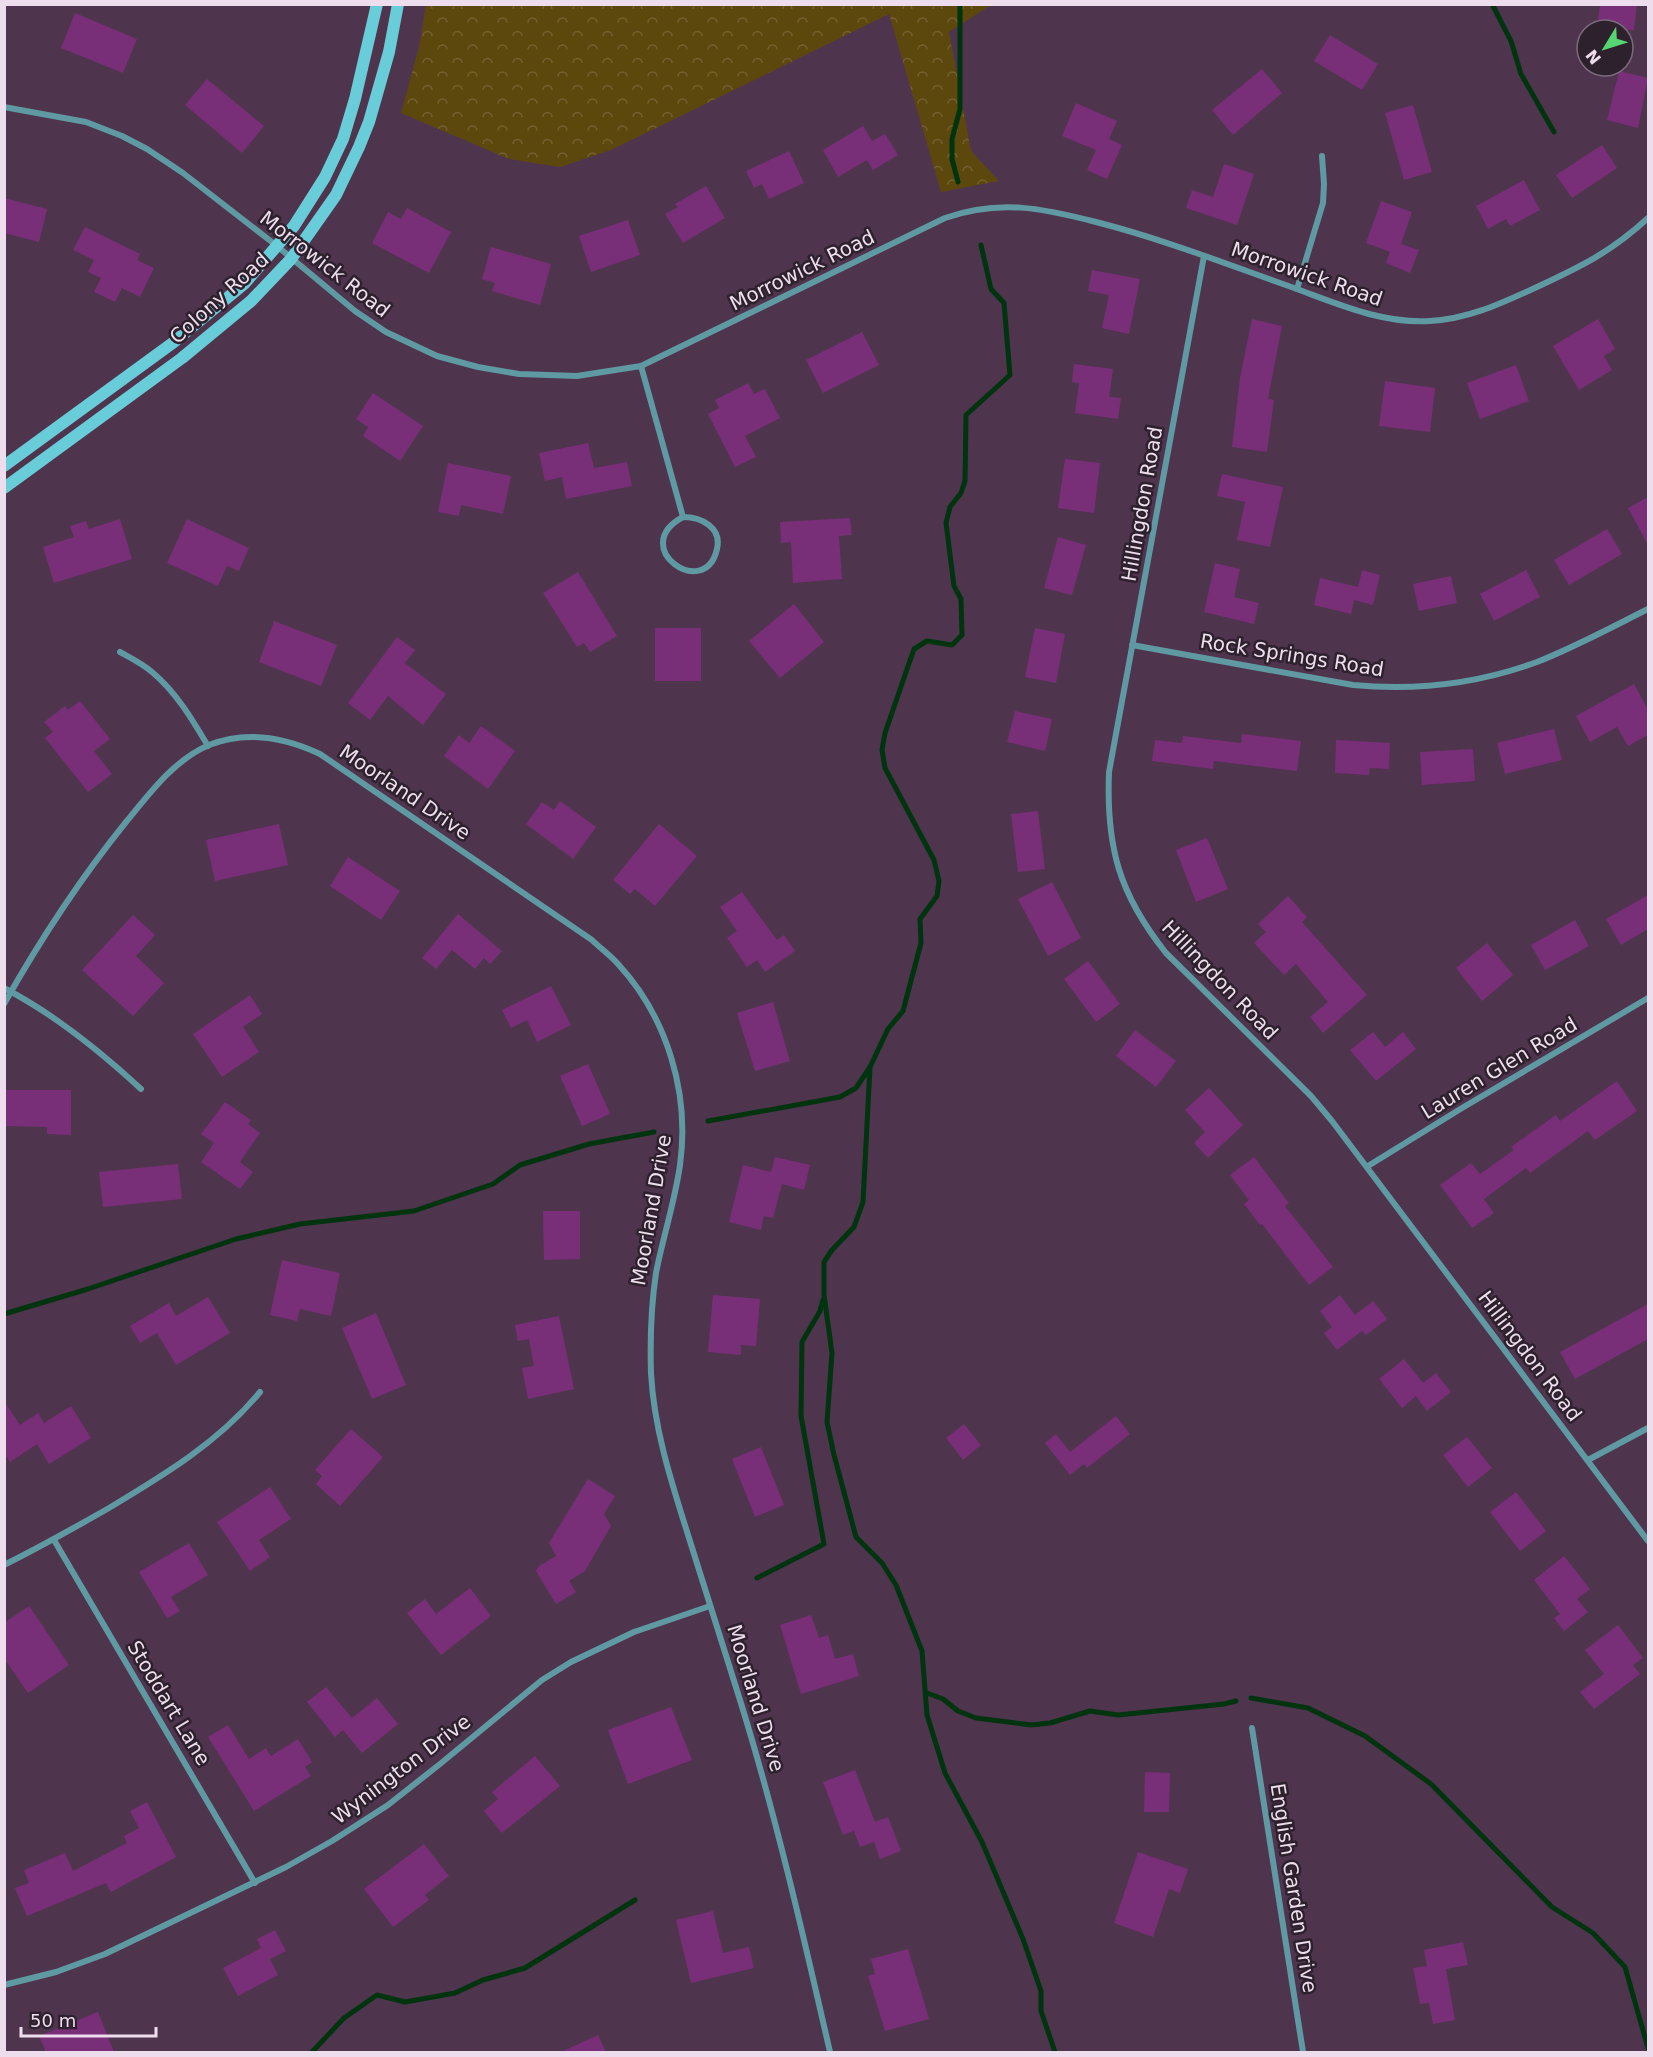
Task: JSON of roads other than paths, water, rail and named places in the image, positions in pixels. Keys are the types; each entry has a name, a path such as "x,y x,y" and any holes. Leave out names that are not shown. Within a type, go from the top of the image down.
{"main road":[{"name":"Colony Road","path":"4,466 174,342 244,284 294,226 325,177 343,140 377,4"},
{"name":"Colony Road","path":"4,488 182,358 251,301 291,259 336,195 359,147 369,123 389,52 398,4"}],"street":[{"name":"Morrowick Road","path":"4,107 86,122 147,149 183,173 277,246 355,311 386,332 436,356 478,367 548,376 577,375 641,366 945,218 982,208 1023,207 1061,213 1133,231 1361,312 1387,318 1429,321 1452,319 1496,306 1592,262 1625,240 1648,218"},
{"path":"1297,289 1323,203 1322,156"},
{"name":"Hillingdon Road","path":"1204,256 1108,772 1107,808 1118,868 1126,891 1151,934 1166,953 1311,1096 1368,1166 1648,1541"},
{"path":"641,366 683,517"},
{"path":"683,517 704,520 712,527 717,537 718,546 714,557 708,566 698,570 687,571 677,568 664,552 663,541 667,530 683,517"},
{"name":"Rock Springs Road","path":"1132,645 1353,685 1414,688 1490,677 1536,662 1648,609"},
{"path":"120,652 150,670 170,688 194,721 208,746"},
{"name":"Moorland Drive","path":"4,1004 62,907 110,842 168,773 181,762 208,746 225,740 262,736 298,743 320,754 592,940 617,963 648,1005 663,1034 674,1066 681,1100 680,1165 654,1292 651,1374 656,1412 667,1467 750,1732 781,1843 830,2052"},
{"path":"4,988 98,1051 141,1089"},
{"name":"Lauren Glen Road","path":"1368,1166 1648,998"},
{"path":"4,1565 54,1540 178,1466 227,1429 260,1392"},
{"path":"1588,1460 1648,1428"},
{"name":"Stoddart Lane","path":"54,1540 255,1883"},
{"name":"Wynington Drive","path":"4,1985 56,1972 105,1954 255,1883 332,1841 388,1805 542,1680 571,1662 627,1635 710,1606"},
{"name":"English Garden Drive","path":"1252,1728 1303,2052"}],"waterway":[{"path":"958,182 952,159 952,139 960,109 960,4"},
{"path":"1492,4 1511,41 1521,74 1554,132"},
{"path":"708,1121 840,1097 856,1088 870,1067 888,1029 903,1011 921,943 920,919 937,896 939,881 934,860 885,768 882,750 885,733 914,649 927,641 952,645 962,635 961,599 954,586 946,523 950,507 961,493 965,481 966,415 1010,375 1004,303 991,289 981,245"},
{"path":"870,1067 863,1202 854,1227 824,1262 824,1295 832,1353 827,1422 856,1537 882,1563 896,1585 922,1651 927,1715 945,1773 982,1842 1023,1939 1041,1991 1041,2011 1055,2052"},
{"path":"4,1314 88,1289 236,1239 300,1224 414,1211 493,1184 520,1165 589,1144 654,1132"},
{"path":"757,1578 824,1544 801,1416 802,1342 820,1311 823,1300"},
{"path":"927,1693 943,1699 958,1711 976,1718 1031,1725 1050,1723 1090,1711 1118,1715 1236,1701"},
{"path":"1251,1698 1308,1708 1365,1736 1431,1784 1552,1907 1593,1933 1625,1967 1648,2048"},
{"path":"312,2052 344,2018 377,1995 405,2002 455,1993 483,1980 525,1968 635,1900"}]}
